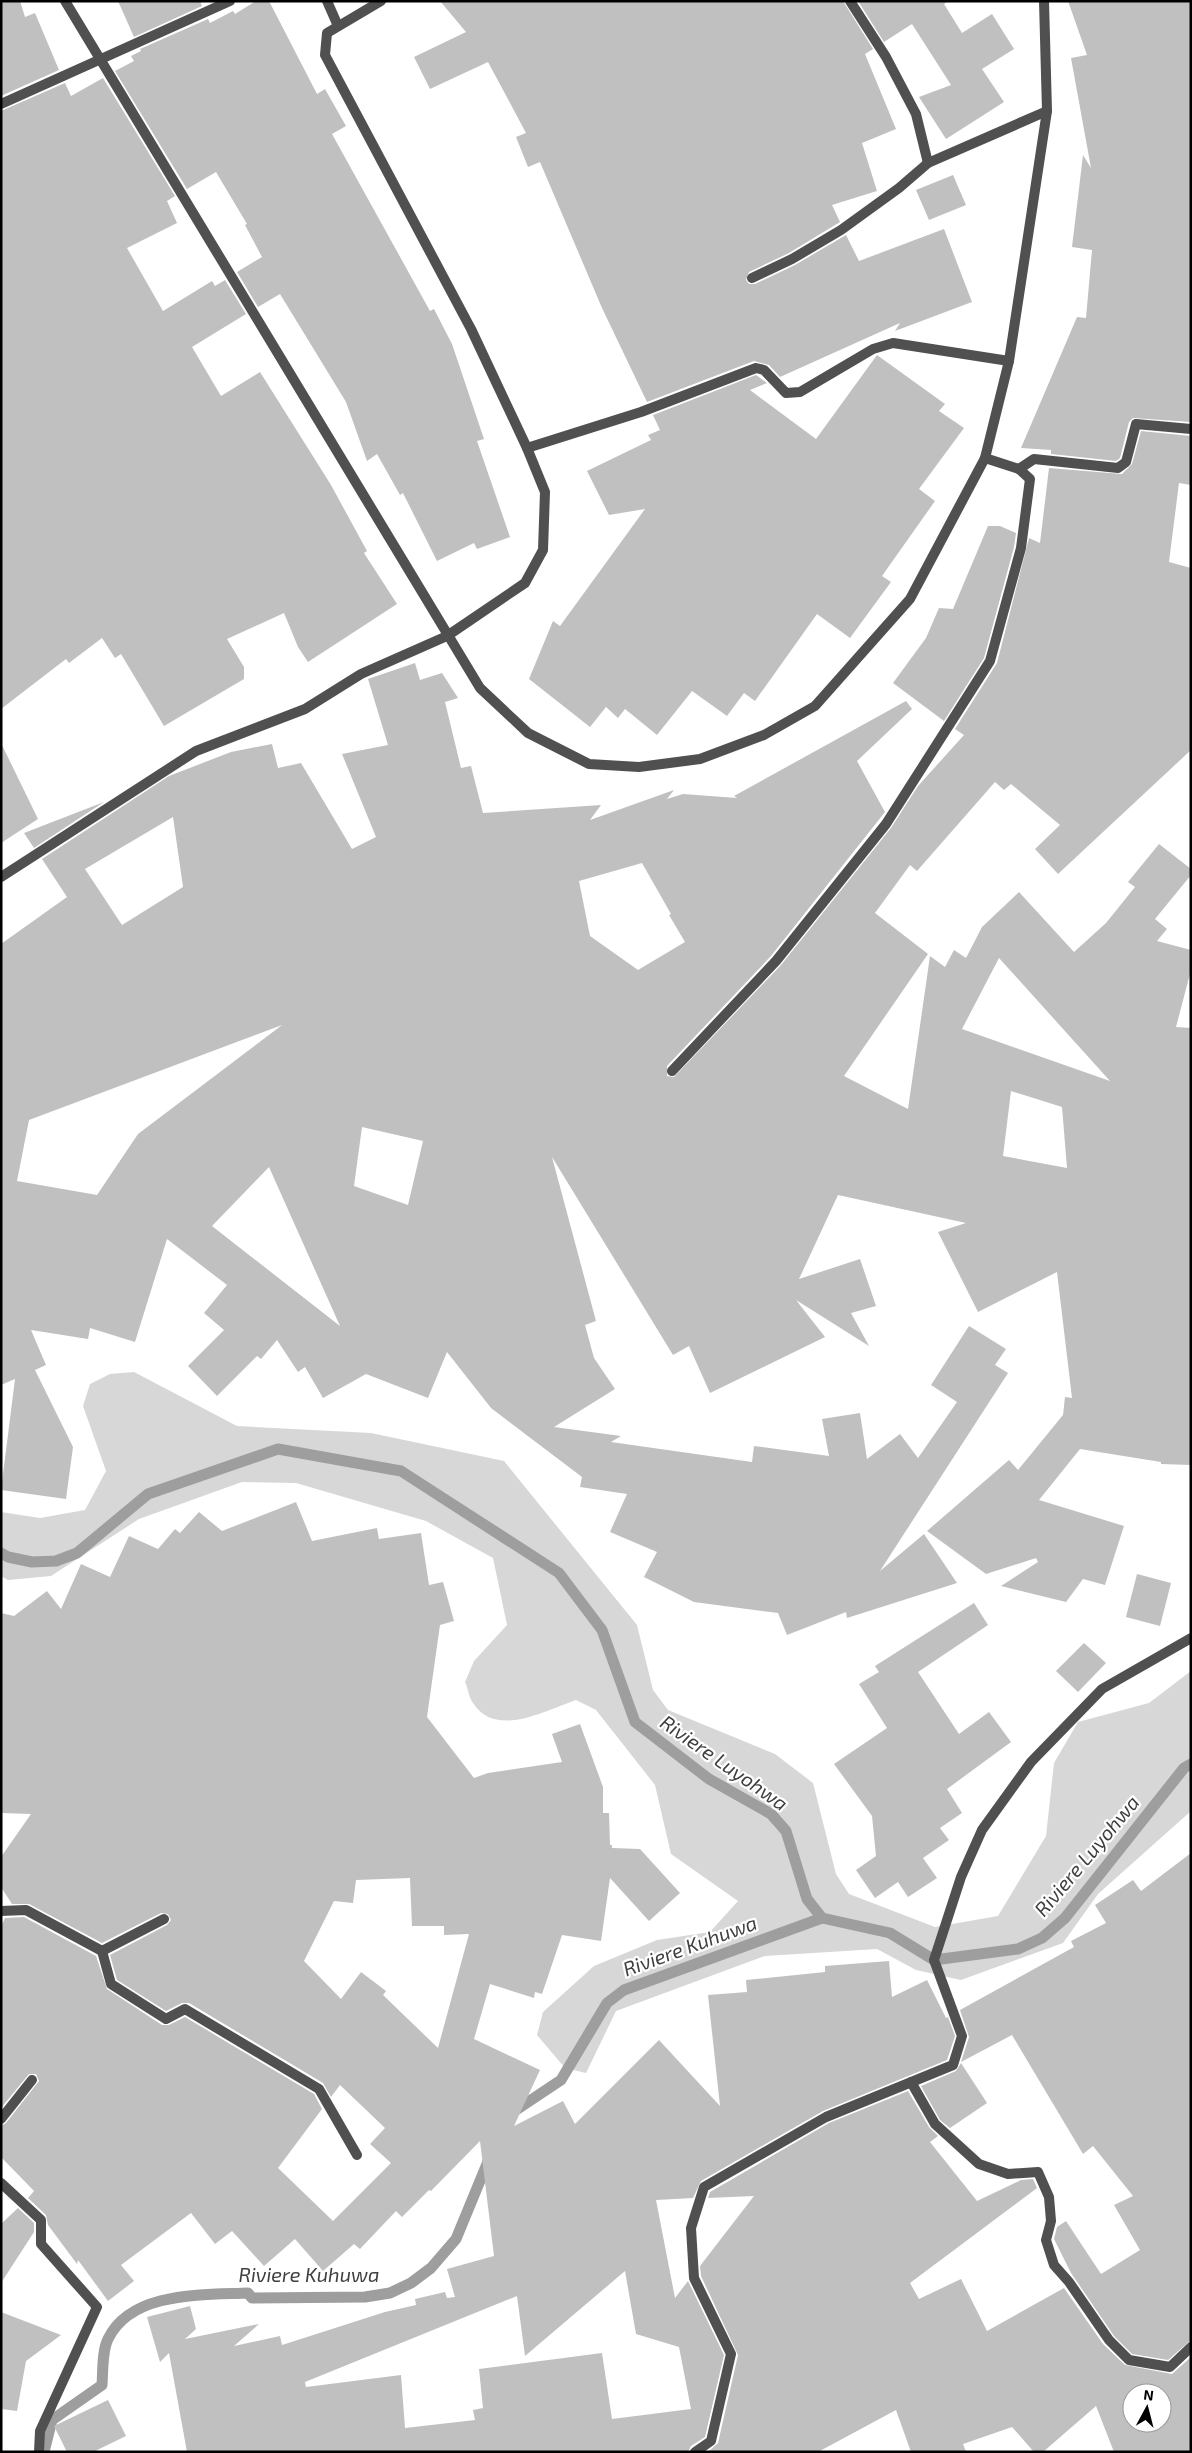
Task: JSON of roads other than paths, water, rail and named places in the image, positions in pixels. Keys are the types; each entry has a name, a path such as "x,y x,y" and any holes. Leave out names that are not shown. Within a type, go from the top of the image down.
{"street":[{"path":"65,1 480,688 528,733 589,764 639,767 700,759 764,735 815,706 910,599 985,458 1009,361 1047,111 1044,1"},
{"path":"1,104 230,1"},
{"path":"327,1 338,26"},
{"path":"1,877 196,751 305,709 361,674 447,636 525,583 543,550 545,492 527,448 471,329 325,55 327,33 381,1"},
{"path":"850,1 886,57 916,114 928,163"},
{"path":"752,278 792,259 841,230 899,188 928,163 1047,111"},
{"path":"527,448 641,412 756,368 764,370 786,393 800,392 873,350 893,343 1009,361"},
{"path":"1019,468 1034,459 1118,468 1126,462 1136,424 1191,429"},
{"path":"672,1071 776,961 886,824 990,662 1021,548 1030,479 1019,468 985,458"},
{"path":"695,2452 711,2441 731,2354 694,2278 691,2228 704,2187 826,2117 953,2065 962,2036 934,1960 961,1877 982,1830 1031,1762 1102,1689 1191,1638"},
{"path":"1,1910 26,1910 102,1951 112,1984 166,2019 185,2009 319,2089 357,2155"},
{"path":"102,1951 164,1919"},
{"path":"1,2119 32,2080"},
{"path":"911,2082 935,2124 979,2164 1008,2174 1038,2172 1050,2197 1051,2221 1046,2240 1054,2266 1069,2282 1109,2340 1128,2360 1170,2366 1191,2347"},
{"path":"1,2184 41,2220 42,2244 97,2307 40,2431 40,2452"}],"waterway":[{"name":"Riviere Luyohwa","path":"1,1553 8,1557 32,1562 56,1561 77,1553 148,1494 278,1449 401,1471 559,1573 602,1630 635,1722 709,1779 771,1814 786,1831 807,1899 822,1918 890,1933 934,1960 1018,1949 1042,1938 1065,1918 1184,1768 1191,1764"},
{"name":"Riviere Kuhuwa","path":"513,2112 561,2080 607,2003 624,1990 822,1918"},
{"name":"Riviere Kuhuwa","path":"44,2452 52,2420 102,2385 104,2355 108,2339 119,2323 133,2312 151,2304 170,2299 210,2294 248,2293 252,2298 365,2297 390,2293 411,2283 431,2268 456,2239 489,2159"}]}
